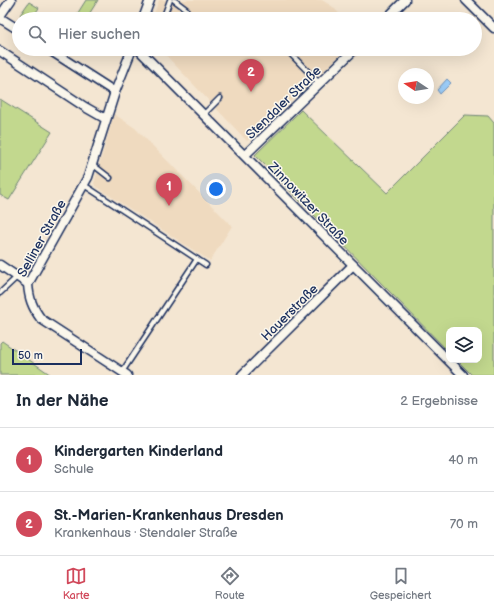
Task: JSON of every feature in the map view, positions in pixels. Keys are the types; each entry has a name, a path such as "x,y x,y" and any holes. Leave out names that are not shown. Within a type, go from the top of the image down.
{"street":[{"path":"11,0 0,17 12,25"},
{"path":"146,12 150,0"},
{"path":"393,12 405,0"},
{"path":"466,0 478,12"},
{"path":"482,16 494,28"},
{"path":"0,51 85,107 106,119"},
{"path":"59,56 115,92"},
{"name":"Selliner Straße","path":"125,373 41,319 33,308 29,295 28,284 84,185 115,92 129,56"},
{"name":"Zinnowitzer Straße","path":"145,56 463,375"},
{"name":"Stendaler Straße","path":"245,155 348,56"},
{"path":"0,265 28,284"},
{"name":"Hauerstraße","path":"242,375 353,266"}],"lane":[{"path":"166,12 170,0"},
{"path":"174,0 186,9"},
{"path":"293,56 320,83"},
{"path":"204,114 220,98"},
{"path":"92,164 110,178"},
{"path":"84,185 206,264"},
{"path":"125,373 197,259"},
{"path":"0,293 17,277"}],"shaded area":[{"path":"159,0 322,0 338,12 155,12"},
{"path":"167,56 339,56 247,141"},
{"path":"114,114 135,128 232,226 210,261 95,186 94,183"}],"green space":[{"path":"86,0 98,0 90,12 78,12"},
{"path":"29,2 39,8 36,12 22,12"},
{"path":"0,99 52,132 9,200 0,195"},
{"path":"301,110 387,193 465,115 488,116 494,123 494,375 472,375 460,363 482,363 482,327 446,327 446,349 255,155"},
{"path":"2,341 51,375 0,375 0,343"}],"water":[{"path":"447,79 451,83 440,94 437,90"}],"place":[{"name":"St.-Marien-Krankenhaus Dresden","path":"251,92"},
{"name":"Kindergarten Kinderland","path":"169,206"}]}
